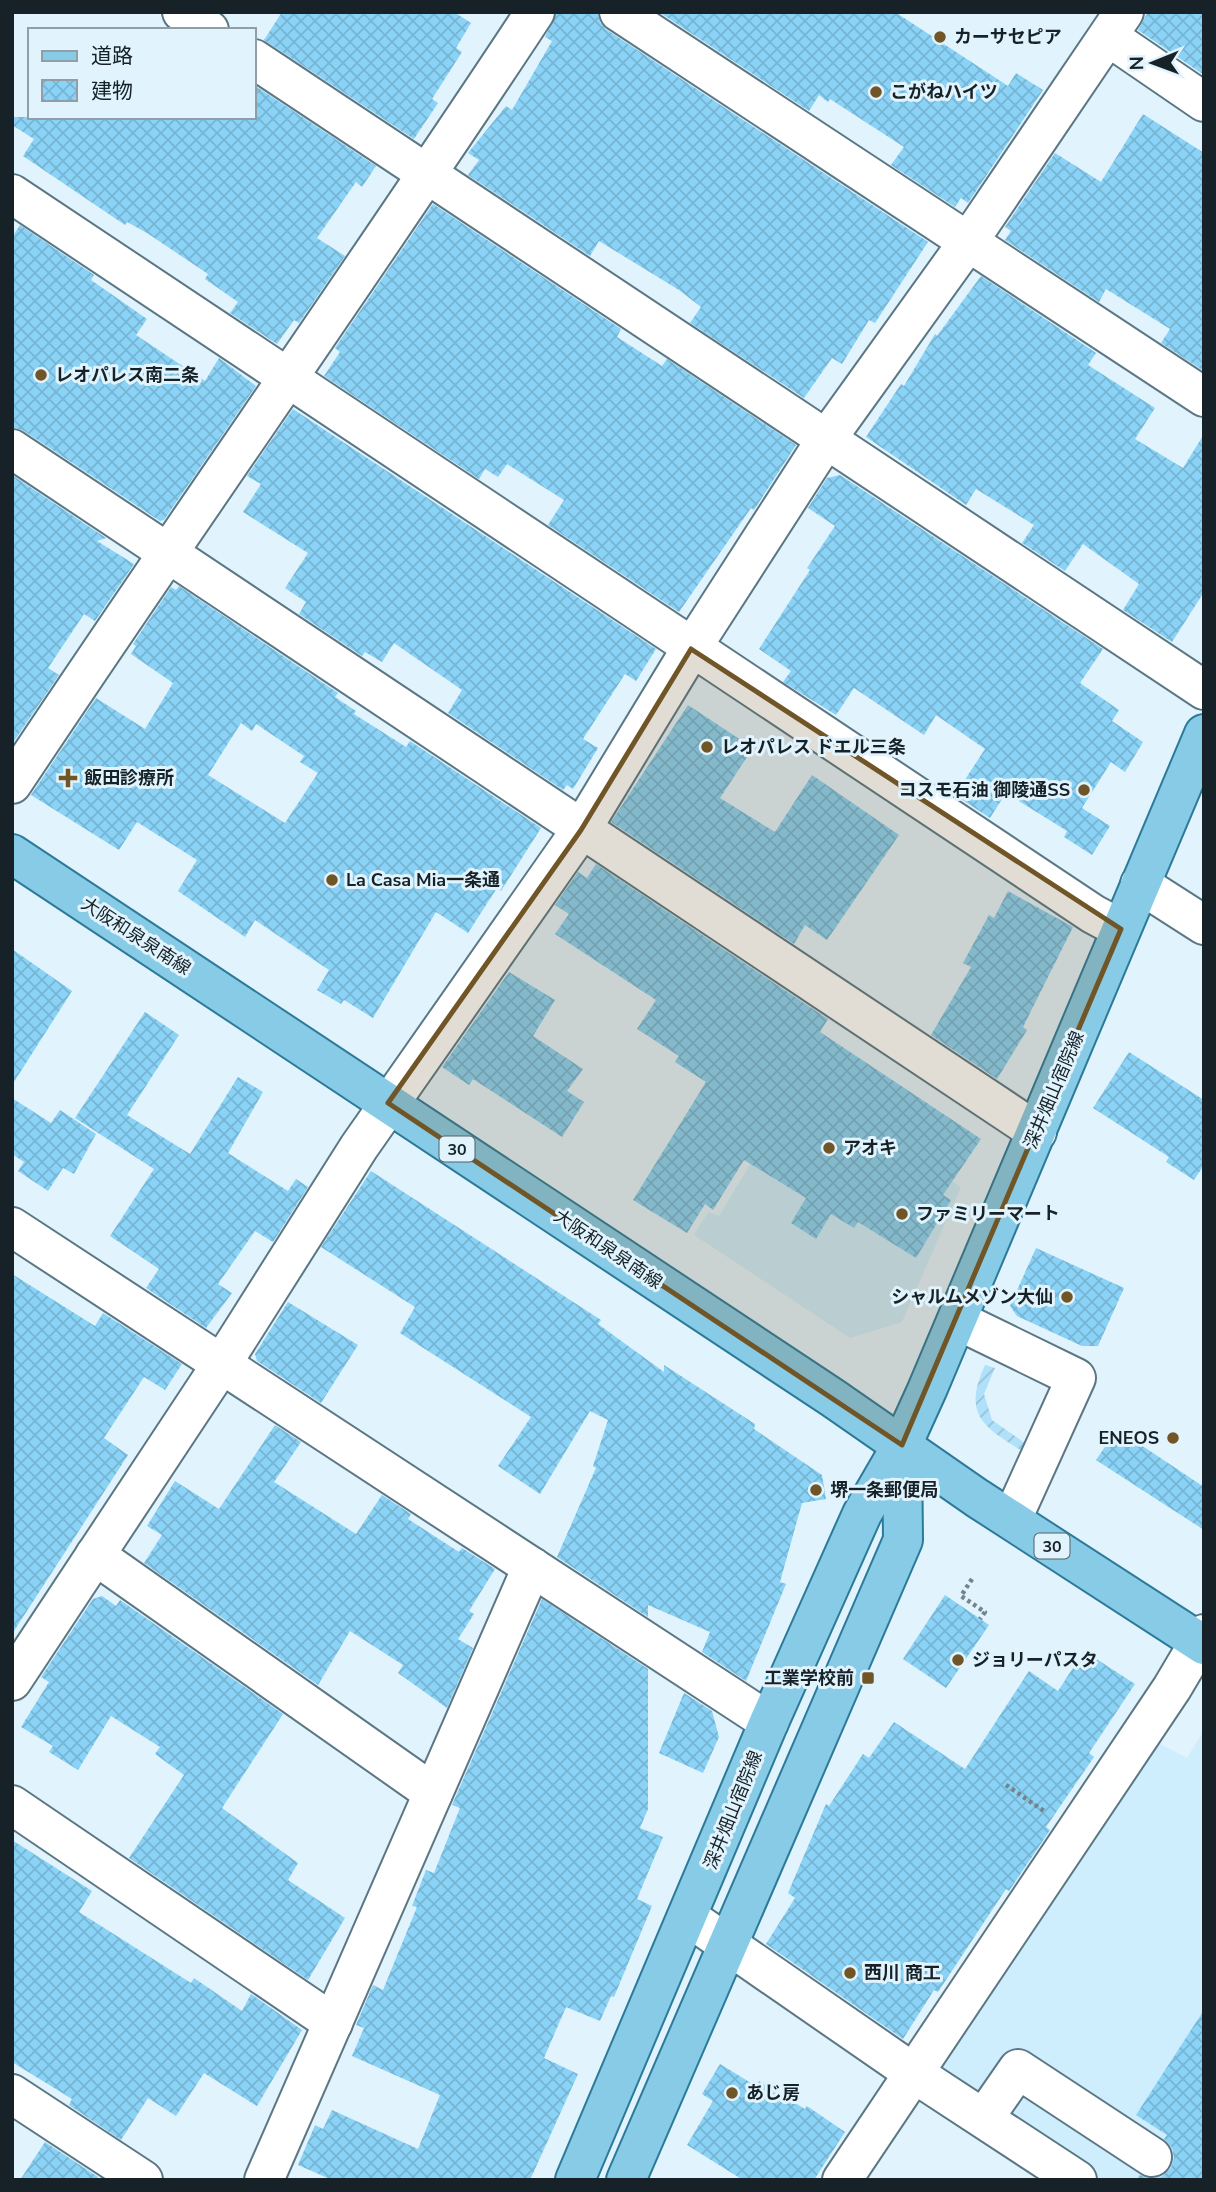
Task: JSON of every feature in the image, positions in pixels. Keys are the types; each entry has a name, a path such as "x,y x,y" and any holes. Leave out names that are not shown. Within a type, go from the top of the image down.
{"main road":[{"name":"深井畑山宿院線","path":"575,2180 769,1722 862,1514 902,1445 957,1320 1204,734"},
{"name":"大阪和泉泉南線","path":"12,855 1012,1520 1202,1640"},
{"name":"深井畑山宿院線","path":"626,2180 903,1540 902,1445"}],"street":[{"path":"182,12 206,28"},
{"path":"12,784 166,552 429,173 535,12"},
{"path":"619,12 1204,397"},
{"path":"12,1681 221,1365 388,1103 581,830 691,649 825,441 968,242 1116,25 1204,102"},
{"path":"256,60 429,173 825,441 1204,690"},
{"path":"12,194 691,649 1081,906 1121,929"},
{"path":"12,449 1037,1132"},
{"path":"1140,884 1204,925"},
{"path":"12,1227 769,1722"},
{"path":"957,1320 1076,1378 1012,1520"},
{"path":"95,1555 433,1793"},
{"path":"264,2180 532,1567"},
{"path":"842,2180 1202,1640"},
{"path":"12,1805 333,2023"},
{"path":"688,1917 912,2072 1077,2180"},
{"path":"984,2118 1018,2069 1152,2157"},
{"path":"17,2107 143,2180"}],"path":[{"path":"972,1579 961,1596 985,1612 980,1619"},
{"path":"1006,1785 1074,1831"}],"highlighted area":[{"path":"691,649 1121,929 902,1445 388,1103 581,830"}],"shaded area":[{"path":"799,1083 961,1187 902,1322 850,1338 694,1235 708,1212 719,1216"},
{"path":"985,1365 995,1368 984,1394 992,1420 1029,1446 1025,1453 999,1436 981,1419 976,1397"},
{"path":"1204,1730 1204,2180 1103,2180 943,2077 941,2058 1156,1742 1187,1758"}],"building":[{"path":"282,12 454,12 471,23 456,48 462,52 432,99 438,103 414,139 264,40"},
{"path":"557,12 597,12 600,22 607,30 928,242 875,323 869,320 842,364 832,358 804,398 690,323 701,307 679,290 599,241 590,256 468,175 479,160 468,153 506,106 512,110 552,41 545,37"},
{"path":"659,12 895,12 1008,86 1016,73 1043,90 968,203 961,198 955,207 891,165 904,147 830,99 828,102 819,95 809,111"},
{"path":"1148,12 1204,12 1204,75 1138,30"},
{"path":"256,86 376,166 362,187 356,182 317,238 345,256 299,323 294,320 277,344 230,313 238,302 205,279 208,274 147,233 127,222 125,225 23,156 34,139 12,125 12,117 256,119"},
{"path":"1143,114 1204,153 1204,371 1161,343 1170,329 1106,289 1099,302 1005,240 1011,231 1005,227 1055,153 1101,182"},
{"path":"433,204 621,329 617,337 662,366 667,359 796,445 754,510 751,508 679,612 548,525 564,500 507,464 498,477 485,469 479,479 324,376 340,352 335,348"},
{"path":"20,225 94,275 91,280 147,319 136,335 205,381 219,358 256,386 164,520 160,521 24,431 12,427 12,237"},
{"path":"981,276 1096,353 1088,365 1155,408 1135,439 1183,468 1204,434 1204,592 1172,642 1123,610 1139,584 1083,544 1065,571 1022,543 1034,525 976,489 966,505 866,437 901,384 904,386 935,334 937,336"},
{"path":"293,409 656,649 636,681 625,674 583,739 598,748 573,789 567,785 563,790 448,713 462,690 394,643 382,662 365,652 362,656 299,614 306,602 285,588 308,553 243,512 261,484 247,476"},
{"path":"12,475 106,538 97,541 134,564 95,621 84,614 48,668 59,675 12,744"},
{"path":"840,475 1103,649 1080,683 1119,710 1112,721 1143,742 1125,772 1111,762 1082,808 1110,826 1092,855 1064,837 1067,831 1006,793 990,818 955,795 985,749 936,715 924,735 854,688 836,715 783,682 791,671 759,649 835,526 808,508 827,478"},
{"path":"179,586 338,693 335,697 356,711 354,714 406,747 410,741 541,828 501,891 497,888 468,933 436,912 373,1018 344,1000 341,1004 317,990 329,970 255,920 245,937 178,891 197,860 137,822 119,850 31,795 96,698 145,729 173,683 131,654 136,646 133,644 171,587 176,590","holes":["241,723 252,731 256,724 304,756 300,762 318,773 285,823 208,775"]},
{"path":"688,705 753,748 720,798 775,832 812,775 899,835 827,940 805,925 794,944 611,822"},
{"path":"596,864 828,1019 820,1032 981,1139 943,1195 951,1200 916,1258 858,1222 854,1228 831,1214 816,1239 791,1223 806,1198 744,1160 713,1210 705,1204 687,1233 633,1200 706,1082 675,1062 679,1056 637,1029 656,1000 555,934 569,914 555,905 578,872 587,878"},
{"path":"1008,891 1073,927 1023,1027 1027,1030 997,1079 931,1035 971,967 963,963 989,915 994,918"},
{"path":"12,949 72,991 12,1085"},
{"path":"509,972 555,1000 533,1036 583,1069 567,1091 584,1102 562,1137 473,1079 469,1085 442,1067"},
{"path":"145,1012 179,1035 127,1115 190,1154 238,1077 263,1092 228,1153 288,1191 296,1179 308,1187 273,1242 255,1231 218,1284 232,1293 206,1328 146,1288 159,1269 110,1236 154,1169 75,1118"},
{"path":"1129,1052 1204,1100 1204,1165 1194,1180 1166,1162 1169,1157 1093,1108"},
{"path":"12,1098 51,1123 60,1110 96,1134 74,1174 63,1168 48,1191 18,1171 24,1162 12,1154"},
{"path":"371,1171 601,1320 598,1324 664,1372 664,1365 755,1424 754,1429 822,1475 826,1499 802,1503 780,1582 786,1584 746,1681 702,1652 710,1632 648,1605 648,1617 557,1557 596,1468 593,1466 608,1420 590,1411 540,1494 498,1466 531,1417 400,1333 415,1307 321,1247"},
{"name":"シャルムメゾン大仙","path":"1036,1248 1124,1288 1098,1346 1082,1346 1017,1316 1010,1306"},
{"path":"12,1274 95,1326 103,1313 182,1364 165,1390 144,1377 104,1438 128,1455 12,1634"},
{"path":"288,1302 358,1345 321,1403 257,1361 255,1354"},
{"path":"275,1425 301,1442 274,1482 356,1534 382,1495 411,1514 408,1519 459,1552 462,1548 495,1569 469,1611 474,1614 458,1639 473,1648 447,1708 398,1673 403,1665 350,1631 318,1685 144,1563 162,1535 147,1526 175,1481 219,1509"},
{"path":"1117,1429 1204,1487 1204,1530 1096,1460"},
{"path":"945,1595 989,1625 946,1688 903,1659"},
{"path":"102,1596 116,1606 120,1600 283,1714 222,1808 298,1863 288,1880 345,1918 308,1980 129,1858 184,1775 155,1754 160,1747 111,1716 78,1770 49,1752 53,1746 21,1727 49,1682 41,1677 93,1599"},
{"path":"542,1599 648,1669 648,1809 640,1828 663,1837 637,1899 652,1906 614,1997 611,1996 600,2021 566,2007 544,2058 578,2074 530,2180 332,2180 298,2165 315,2125 323,2129 332,2110 418,2149 440,2095 352,2056 364,2028 356,2025 373,1985 383,1990 417,1907 412,1906 426,1870 434,1873 460,1808 452,1805"},
{"path":"1084,1651 1135,1684 1089,1753 1094,1757 1046,1827 1050,1830 1009,1891 1006,1889 938,1992 934,1990 903,2039 766,1944 795,1898 788,1893 826,1804 829,1806 863,1754 869,1758 894,1722 965,1769 1029,1671 1058,1691"},
{"path":"684,1693 712,1711 719,1737 703,1773 659,1753"},
{"path":"12,1840 92,1891 79,1912 191,1983 194,1978 242,2011 251,1994 302,2030 257,2106 204,2073 176,2116 148,2098 121,2140 69,2105 72,2099 12,2062"},
{"path":"1204,2010 1204,2180 1136,2180 1140,2175 1150,2179 1161,2177 1171,2168 1174,2158 1172,2148 1164,2139 1167,2135 1136,2115"},
{"path":"720,2064 756,2086 759,2081 805,2109 807,2106 845,2132 814,2180 743,2180 687,2145 713,2101 702,2094"},
{"path":"45,2142 98,2177 96,2180 20,2180"}],"place":[{"name":"カーサセピア","path":"940,37"},
{"name":"こがねハイツ","path":"876,92"},
{"name":"レオパレス南二条","path":"41,375"},
{"name":"レオパレス ドエル三条","path":"707,747"},
{"name":"飯田診療所","path":"68,778"},
{"name":"コスモ石油 御陵通SS","path":"1084,790"},
{"name":"La Casa Mia一条通","path":"332,880"},
{"name":"アオキ","path":"829,1148"},
{"name":"ファミリーマート","path":"902,1214"},
{"name":"シャルムメゾン大仙","path":"1067,1297"},
{"name":"ENEOS","path":"1173,1438"},
{"name":"堺一条郵便局","path":"816,1490"},
{"name":"ジョリーパスタ","path":"958,1660"},
{"name":"工業学校前","path":"868,1678"},
{"name":"西川 商工","path":"850,1973"},
{"name":"あじ房","path":"732,2093"}]}
